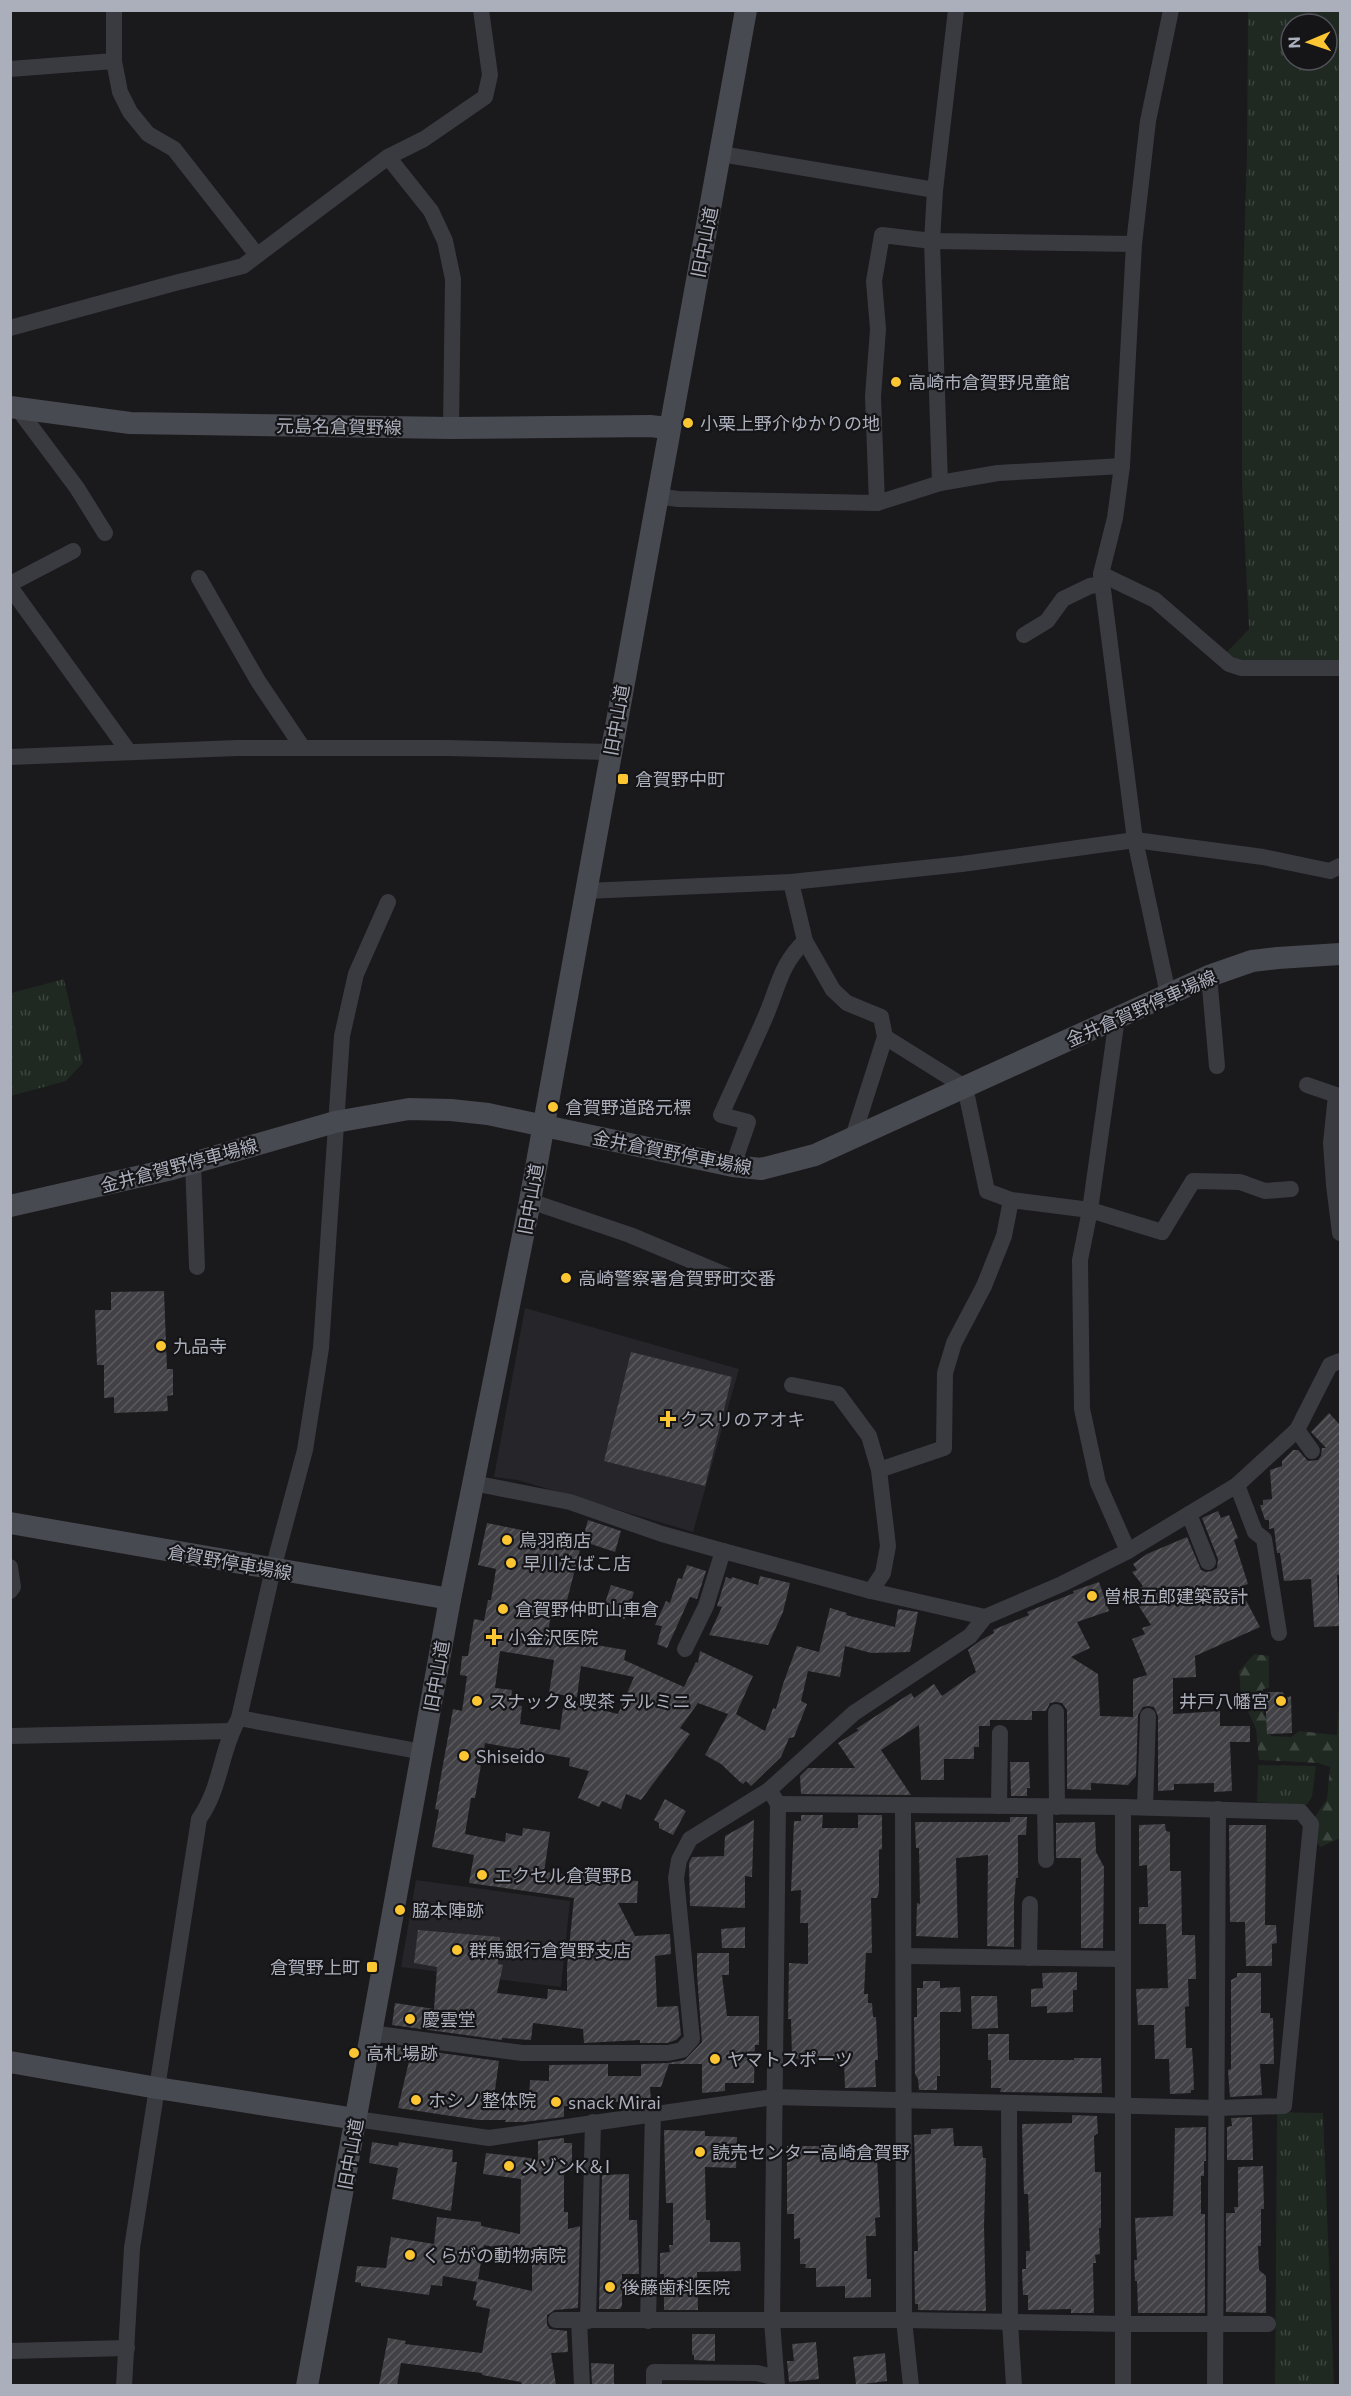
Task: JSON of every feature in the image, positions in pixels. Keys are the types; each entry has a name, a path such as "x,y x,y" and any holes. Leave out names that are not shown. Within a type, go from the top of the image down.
{"main road":[{"name":"旧中山道","path":"307,2385 450,1599 530,1202 668,428 721,154 746,10"},
{"name":"元島名倉賀野線","path":"14,408 130,423 452,428 650,426 668,428"},
{"name":"金井倉賀野停車場線","path":"15,1205 193,1163 335,1122 409,1109 488,1114 734,1166 761,1168 790,1163 815,1155 1209,976 1252,961 1341,954"},
{"name":"倉賀野停車場線","path":"10,1523 450,1599"},
{"path":"10,2062 356,2119"}],"street":[{"path":"114,10 114,61 120,92 130,112 148,134 174,149 257,255"},
{"path":"10,328 243,266 388,157 424,139 485,97 490,75 481,10"},
{"path":"940,483 932,241 935,190 956,10"},
{"path":"1168,994 1135,840 1102,579 1115,518 1122,466 1134,244 1148,121 1171,10"},
{"path":"10,69 114,61"},
{"path":"721,154 935,190"},
{"path":"388,157 431,211 445,241 453,279 452,428"},
{"path":"877,503 873,397 878,329 874,281 882,235 932,241 1134,244"},
{"path":"14,408 77,488 105,533"},
{"path":"657,496 678,499 877,503 940,483 998,473 1122,466"},
{"path":"73,551 10,586 129,752"},
{"path":"200,578 258,681 303,748"},
{"path":"1024,635 1047,621 1063,599 1102,579"},
{"path":"1102,579 1155,600 1229,664 1241,668 1341,668"},
{"path":"10,757 237,748 447,748 610,752"},
{"path":"586,891 792,882 962,864 1135,840 1263,857 1337,872"},
{"path":"792,882 805,941 833,990 847,1003 881,1017 885,1037 853,1137"},
{"path":"124,2385 128,2348 132,2248 199,1818 212,1801 236,1724 273,1569 305,1450 321,1348 342,1036 356,974 388,902"},
{"path":"734,1166 748,1122 721,1115 767,1012 782,970 791,955 805,941"},
{"path":"1209,976 1217,1065"},
{"path":"1117,1018 1090,1210 1080,1260 1082,1408 1098,1483 1128,1551"},
{"path":"885,1037 965,1087 987,1191 1011,1200 1090,1210 1162,1232 1193,1181 1240,1182 1265,1191 1291,1189"},
{"path":"1307,1085 1336,1095 1331,1143 1341,1233"},
{"path":"193,1163 197,1267"},
{"path":"879,1470 944,1448 945,1373 954,1343 984,1286 1004,1236 1011,1200"},
{"path":"530,1202 630,1234 735,1279"},
{"path":"370,2033 522,2053 668,2053 682,2050 692,2039 676,1878 679,1860 690,1839 774,1797 854,1713 970,1636 985,1617 1062,1584 1128,1551 1237,1485 1297,1430 1330,1365 1341,1361"},
{"path":"792,1385 838,1394 869,1436 879,1470 888,1546 883,1573 872,1591"},
{"path":"1297,1430 1312,1450"},
{"path":"473,1483 570,1502 723,1551 872,1591 985,1617"},
{"path":"1237,1485 1255,1532 1264,1539 1279,1633"},
{"path":"1189,1514 1208,1562"},
{"path":"685,1649 706,1606 723,1551"},
{"path":"10,1567 13,1587 10,1591"},
{"path":"1046,1860 1056,1712"},
{"path":"1144,1807 1148,1716"},
{"path":"10,1736 236,1724 423,1752"},
{"path":"999,1733 999,1806"},
{"path":"356,2119 489,2138 773,2097 1217,2108 1284,2106 1311,1824 1301,1812 1144,1807 903,1806 774,1797"},
{"path":"654,2385 654,2372 708,2379 757,2373 776,2382 772,2321 774,1797"},
{"path":"903,1806 904,2320 911,2385"},
{"path":"1123,1807 1123,2385"},
{"path":"1215,2385 1218,1809"},
{"path":"1029,1958 1030,1904"},
{"path":"904,1956 1123,1959"},
{"path":"1009,2103 1010,2322 1014,2385"},
{"path":"648,2321 653,2113"},
{"path":"582,2385 593,2122"},
{"path":"556,2320 904,2320 1268,2324"},
{"path":"10,2351 128,2348"}],"shaded area":[{"path":"525,1308 739,1369 693,1532 518,1480 494,1477"},
{"path":"416,1880 570,1901 561,1987 401,1967"}],"green space":[{"path":"1248,11 1340,11 1340,663 1244,662 1226,653 1249,629 1242,485 1242,312 1247,152"},
{"path":"64,979 83,1063 66,1081 11,1096 11,993"},
{"path":"1254,1654 1269,1656 1269,1688 1263,1689 1264,1715 1271,1716 1271,1736 1291,1737 1299,1731 1337,1735 1340,1686 1340,1838 1321,1847 1316,1842 1314,1818 1327,1799 1330,1767 1318,1763 1259,1760 1256,1729 1241,1696 1239,1671"},
{"path":"1258,1765 1316,1766 1312,1797 1306,1806 1257,1802"},
{"path":"1277,2112 1323,2113 1334,2385 1275,2386"}],"building":[{"path":"164,1291 167,1369 173,1369 173,1395 167,1396 168,1411 114,1413 114,1397 104,1398 104,1365 97,1365 95,1310 111,1310 111,1292"},
{"name":"クスリのアオキ","path":"631,1352 732,1377 705,1486 604,1461"},
{"path":"1329,1413 1341,1426 1341,1575 1337,1575 1340,1626 1314,1627 1311,1579 1284,1581 1274,1528 1269,1529 1269,1520 1265,1520 1260,1505 1263,1505 1263,1500 1272,1499 1270,1470 1282,1466 1282,1461 1293,1450 1298,1450 1308,1461 1318,1460 1321,1456 1322,1448 1326,1448 1311,1432"},
{"path":"1218,1511 1221,1518 1229,1515 1238,1538 1234,1540 1248,1584 1239,1587 1260,1627 1195,1656 1196,1677 1173,1678 1173,1714 1220,1711 1220,1726 1250,1726 1250,1742 1230,1742 1232,1791 1214,1792 1214,1783 1174,1784 1174,1790 1158,1791 1158,1716 1154,1707 1148,1706 1143,1707 1138,1715 1136,1776 1128,1785 1091,1783 1091,1790 1067,1789 1067,1710 1062,1703 1056,1702 1050,1703 1046,1711 1032,1711 1032,1720 990,1720 990,1726 979,1726 979,1747 974,1747 974,1759 944,1759 944,1780 921,1780 919,1725 881,1750 911,1795 801,1794 800,1776 808,1768 855,1768 838,1743 859,1730 856,1729 911,1693 914,1698 934,1684 942,1696 976,1672 968,1650 994,1633 993,1630 1029,1615 1027,1612 1074,1593 1073,1591 1099,1582 1109,1611 1077,1622 1090,1648 1071,1657 1098,1674 1100,1716 1133,1717 1133,1679 1147,1675 1132,1639 1145,1634 1142,1628 1151,1625 1131,1594 1143,1586 1132,1572 1137,1570 1133,1564 1147,1554 1187,1537 1201,1570 1206,1572 1217,1568 1218,1559 1202,1518"},
{"path":"588,1520 621,1531 615,1552 582,1541"},
{"path":"487,1523 581,1546 565,1608 553,1605 547,1637 626,1650 624,1660 684,1687 696,1662 698,1663 700,1651 753,1676 736,1714 765,1731 773,1708 776,1709 797,1646 819,1652 830,1608 847,1613 846,1615 895,1627 898,1609 918,1612 910,1652 871,1653 845,1646 840,1677 808,1671 801,1701 807,1704 794,1737 789,1738 781,1757 751,1786 746,1781 743,1784 740,1782 721,1764 705,1755 728,1714 698,1703 680,1728 690,1734 641,1800 626,1794 621,1809 602,1801 599,1807 578,1798 589,1771 569,1766 570,1758 485,1743 475,1798 471,1798 465,1834 505,1842 506,1833 522,1836 523,1828 550,1832 544,1872 584,1876 585,1878 638,1881 637,1903 618,1903 635,1936 670,1934 671,1954 655,1956 657,2007 678,2006 681,2035 676,2040 667,2043 640,2043 640,2040 584,2043 583,2029 533,2023 531,2040 502,2038 502,2040 392,2025 395,2003 434,2009 437,1967 414,1963 418,1930 500,1937 498,1964 503,1965 497,1993 547,1999 548,1989 567,1991 567,1967 574,1898 469,1883 474,1855 432,1847 439,1810 435,1809 453,1709 462,1711 467,1676 460,1675 462,1656 468,1656 474,1619 484,1621 488,1600 491,1600 496,1569 478,1565","holes":["500,1651 554,1660 549,1693 577,1697 581,1666 634,1677 618,1714 564,1700 560,1730 520,1724 522,1706 513,1705 512,1690 495,1688"]},
{"path":"687,1565 706,1571 697,1599 690,1597 667,1648 657,1644 662,1626 655,1625 666,1601 670,1603 678,1578 682,1579"},
{"path":"760,1576 790,1583 783,1612 768,1645 709,1635 722,1607 717,1606 726,1577 758,1585"},
{"path":"611,1585 634,1592 625,1619 601,1615"},
{"name":"井戸八幡宮","path":"1265,1692 1283,1692 1285,1698 1291,1696 1292,1733 1267,1734"},
{"path":"1010,1762 1029,1762 1030,1788 1027,1788 1027,1796 1011,1796"},
{"path":"665,1799 686,1811 673,1835 659,1828 659,1823 654,1820"},
{"path":"801,1815 823,1815 822,1828 858,1828 858,1815 882,1815 879,1891 877,1898 871,1898 872,1953 866,1953 864,1994 868,1994 868,2003 872,2003 873,2017 876,2017 878,2060 875,2060 876,2087 845,2088 844,2061 815,2062 813,2058 792,2059 791,2019 788,2019 789,1963 808,1964 808,1923 800,1923 801,1890 791,1891 794,1821 801,1821"},
{"path":"1010,1817 1027,1817 1026,1835 1018,1835 1014,1947 987,1946 988,1855 956,1858 958,1938 916,1936 917,1903 920,1904 919,1848 916,1848 915,1822 1010,1822"},
{"path":"754,1820 752,1877 745,1876 745,1908 690,1906 689,1863 692,1857 724,1856 725,1836"},
{"path":"1095,1822 1096,1852 1104,1867 1103,1948 1081,1948 1081,1858 1056,1858 1056,1823"},
{"path":"1165,1824 1166,1831 1170,1832 1170,1871 1181,1871 1182,1935 1195,1935 1196,1979 1188,1979 1189,2006 1185,2007 1186,2048 1192,2048 1193,2062 1194,2090 1191,2090 1191,2093 1170,2094 1169,2059 1155,2059 1154,2025 1138,2025 1136,1989 1168,1988 1166,1924 1139,1924 1139,1907 1148,1907 1147,1865 1139,1866 1139,1825"},
{"path":"1229,1825 1266,1825 1265,1925 1276,1925 1277,1943 1272,1944 1272,1966 1246,1966 1245,1922 1230,1922"},
{"path":"745,1927 745,1948 722,1948 721,1929"},
{"path":"697,1953 729,1953 729,1975 722,1975 727,2016 759,2016 759,2045 755,2045 754,2083 725,2083 725,2091 702,2093 702,2064 669,2064 661,2087 650,2087 651,2101 605,2102 605,2107 564,2106 564,2117 505,2122 506,2120 478,2120 398,2108 409,2061 388,2058 390,2046 499,2061 494,2097 529,2097 530,2080 549,2081 549,2065 608,2064 608,2076 641,2076 641,2064 685,2060 702,2042"},
{"path":"1077,1972 1077,1990 1073,1990 1073,2012 1047,2013 1047,2006 1031,2007 1031,1989 1043,1988 1042,1973"},
{"path":"1237,1973 1261,1973 1261,2013 1270,2013 1270,2018 1273,2018 1274,2064 1260,2064 1262,2095 1230,2097 1228,2070 1231,2069 1231,1980 1237,1977"},
{"path":"923,1981 940,1981 940,1988 960,1987 961,2012 940,2012 940,2076 937,2076 937,2090 919,2090 915,2074 914,2017 917,2017 917,1988 923,1988"},
{"path":"971,1996 997,1996 998,2028 972,2029"},
{"path":"988,2034 1009,2034 1009,2060 1101,2058 1102,2093 1000,2092 1001,2088 991,2088"},
{"path":"1072,2115 1097,2116 1098,2133 1094,2136 1095,2172 1101,2172 1101,2228 1099,2228 1100,2254 1095,2255 1096,2263 1093,2263 1094,2313 1071,2313 1071,2309 1028,2310 1028,2295 1023,2295 1022,2269 1026,2269 1026,2251 1030,2251 1028,2194 1024,2194 1022,2124 1072,2123"},
{"path":"1252,2117 1253,2160 1227,2160 1227,2127 1232,2126 1231,2118"},
{"path":"1206,2127 1206,2161 1204,2161 1204,2176 1201,2176 1201,2214 1205,2214 1205,2313 1138,2313 1134,2260 1137,2260 1135,2218 1173,2216 1175,2128"},
{"path":"953,2128 954,2146 982,2146 983,2158 986,2158 984,2226 986,2311 918,2310 918,2304 915,2304 914,2251 918,2251 914,2135 931,2134 931,2129"},
{"path":"664,2130 705,2131 705,2136 737,2137 736,2168 705,2167 706,2220 710,2220 710,2242 740,2242 741,2271 697,2272 698,2310 664,2310 664,2274 660,2274 660,2253 670,2252 669,2245 673,2245 673,2203 666,2203"},
{"path":"564,2138 564,2143 572,2143 572,2171 564,2171 564,2212 568,2212 568,2229 580,2226 578,2308 555,2310 547,2315 547,2325 550,2329 567,2331 568,2352 551,2353 556,2385 522,2385 521,2382 482,2375 482,2373 401,2363 397,2385 379,2385 388,2338 406,2341 405,2344 482,2353 490,2309 476,2306 477,2301 473,2300 477,2282 443,2276 442,2286 431,2285 429,2295 361,2286 361,2283 355,2282 357,2266 386,2268 391,2237 434,2244 437,2217 481,2222 481,2226 520,2234 521,2179 483,2174 486,2153 538,2159 538,2141","holes":["484,2245 532,2254 532,2291 478,2279"]},
{"path":"372,2142 398,2146 399,2142 453,2150 452,2162 457,2162 451,2211 392,2199 398,2168 369,2163"},
{"path":"787,2146 825,2146 825,2158 877,2157 880,2217 875,2218 876,2236 866,2236 867,2279 871,2279 871,2297 845,2298 845,2286 816,2287 816,2268 805,2268 806,2264 800,2264 800,2238 794,2239 794,2214 787,2214"},
{"path":"1263,2166 1264,2209 1261,2209 1261,2246 1258,2246 1259,2270 1266,2276 1266,2313 1226,2312 1226,2213 1235,2213 1234,2207 1238,2207 1238,2167"},
{"path":"629,2174 629,2220 637,2220 639,2274 622,2274 622,2306 620,2309 599,2309 602,2175"},
{"path":"692,2334 715,2334 715,2361 694,2360"},
{"path":"816,2342 819,2379 789,2382 787,2361 794,2361 792,2344"},
{"path":"885,2353 887,2381 856,2385 853,2357"},
{"path":"591,2363 614,2364 614,2385 592,2385"}],"place":[{"name":"高崎市倉賀野児童館","path":"896,382"},
{"name":"小栗上野介ゆかりの地","path":"688,423"},
{"name":"倉賀野中町","path":"623,779"},
{"name":"倉賀野道路元標","path":"553,1107"},
{"name":"高崎警察署倉賀野町交番","path":"566,1278"},
{"name":"九品寺","path":"161,1346"},
{"name":"クスリのアオキ","path":"668,1419"},
{"name":"鳥羽商店","path":"507,1540"},
{"name":"早川たばこ店","path":"511,1563"},
{"name":"曽根五郎建築設計","path":"1092,1596"},
{"name":"倉賀野仲町山車倉","path":"503,1609"},
{"name":"小金沢医院","path":"494,1637"},
{"name":"スナック＆喫茶 テルミニ","path":"477,1701"},
{"name":"井戸八幡宮","path":"1281,1701"},
{"name":"Shiseido","path":"464,1756"},
{"name":"エクセル倉賀野B","path":"482,1875"},
{"name":"脇本陣跡","path":"400,1910"},
{"name":"群馬銀行倉賀野支店","path":"457,1950"},
{"name":"倉賀野上町","path":"372,1967"},
{"name":"慶雲堂","path":"410,2019"},
{"name":"高札場跡","path":"354,2053"},
{"name":"ヤマトスポーツ","path":"715,2059"},
{"name":"ホシノ整体院","path":"416,2100"},
{"name":"snack Mirai","path":"556,2102"},
{"name":"読売センター高崎倉賀野","path":"700,2152"},
{"name":"メゾンK＆I","path":"509,2166"},
{"name":"くらがの動物病院","path":"410,2255"},
{"name":"後藤歯科医院","path":"610,2287"}]}
